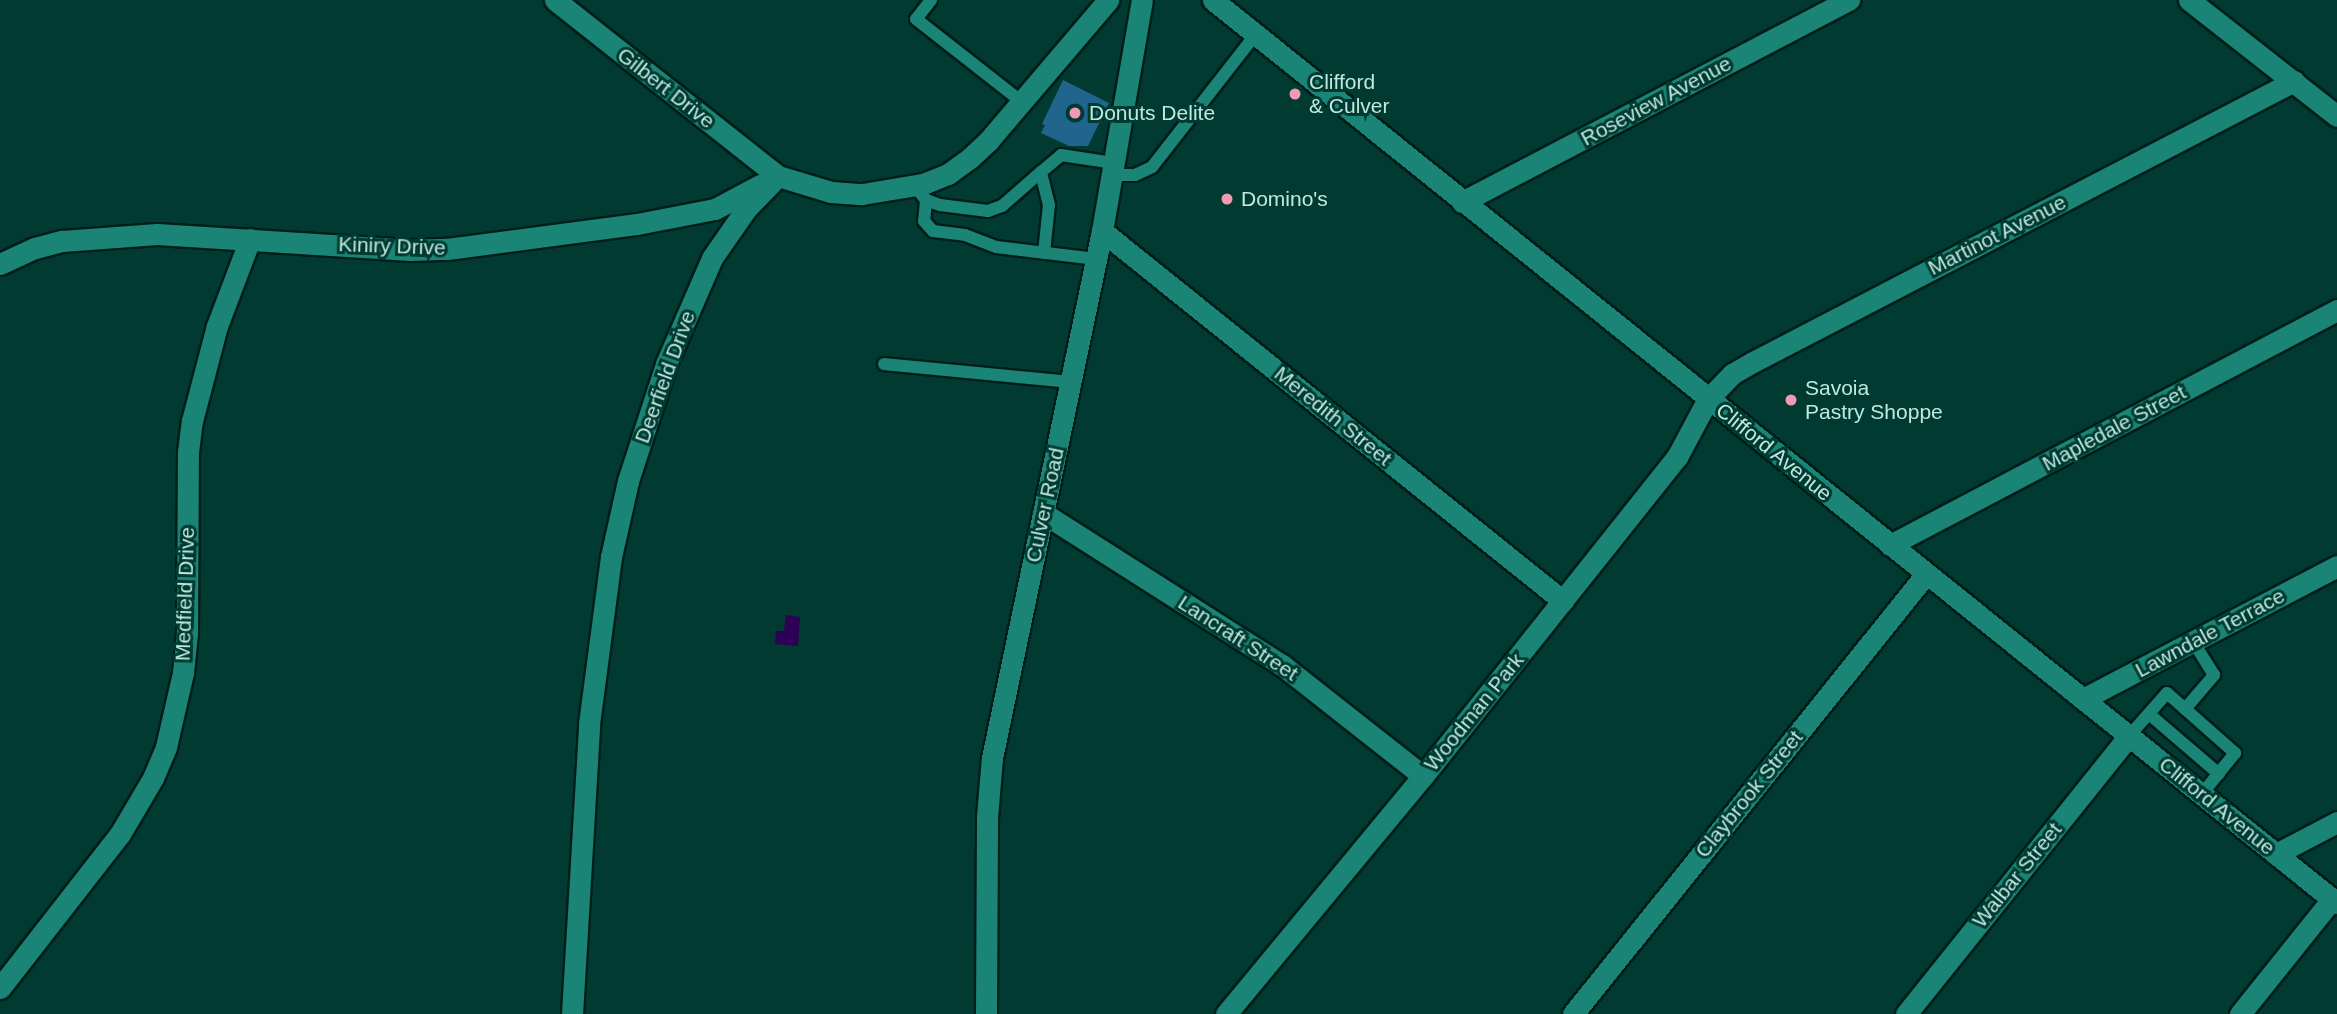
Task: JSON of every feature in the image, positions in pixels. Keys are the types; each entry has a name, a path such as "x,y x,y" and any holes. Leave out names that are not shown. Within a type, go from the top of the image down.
{"street":[{"name":"Gilbert Drive","path":"555,0 778,176"},
{"path":"778,176 831,192 920,193 970,158 1022,102 1108,0"},
{"name":"Culver Road","path":"986,1014 988,785 1102,231 1142,0"},
{"name":"Clifford Avenue","path":"1213,0 2335,901"},
{"name":"Roseview Avenue","path":"1462,202 1850,0"},
{"path":"2189,0 2337,116"},
{"name":"Martinot Avenue","path":"1708,399 1732,374 1751,363 2294,81"},
{"name":"Kiniry Drive","path":"0,264 35,248 88,237 157,234 410,250 518,241 715,209 778,176"},
{"name":"Deerfield Drive","path":"572,1014 589,724 611,557 628,481 666,364 712,258 746,209 778,176"},
{"name":"Meredith Street","path":"1102,231 1563,601"},
{"name":"Medfield Drive","path":"0,988 120,834 153,778 166,747 183,673 187,633 188,452 192,421 217,326 250,239"},
{"name":"Mapledale Street","path":"1890,545 2337,310"},
{"name":"Woodman Park","path":"1226,1014 1423,776 1677,457 1708,399"},
{"name":"Lancraft Street","path":"1043,513 1282,665 1423,776"},
{"name":"Lawndale Terrace","path":"2083,699 2337,566"},
{"name":"Claybrook Street","path":"1573,1014 1926,574"},
{"name":"Walbar Street","path":"1906,1014 2129,736"},
{"path":"2276,854 2337,822"},
{"path":"2240,1014 2335,901"}],"lane":[{"path":"931,0 916,19 1022,102"},
{"path":"1096,259 996,247 965,235 933,231 924,221 920,193 988,211 1002,206 1062,155 1135,175 1152,167 1255,35"},
{"path":"1041,172 1049,205 1044,253"},
{"path":"884,364 1070,382"},
{"path":"2185,709 2214,675 2193,641"},
{"path":"2129,736 2167,693 2235,753 2202,794"},
{"path":"2149,714 2218,774"}],"shaded area":[{"path":"786,615 800,617 798,646 775,644 776,631 784,631"}],"building":[{"name":"Donuts Delite","path":"1063,80 1109,103 1088,146 1069,146 1041,133 1045,125 1042,124"}],"place":[{"name":"Clifford & Culver","path":"1295,94"},
{"name":"Donuts Delite","path":"1075,113"},
{"name":"Domino's","path":"1227,199"},
{"name":"Savoia Pastry Shoppe","path":"1791,400"}]}
